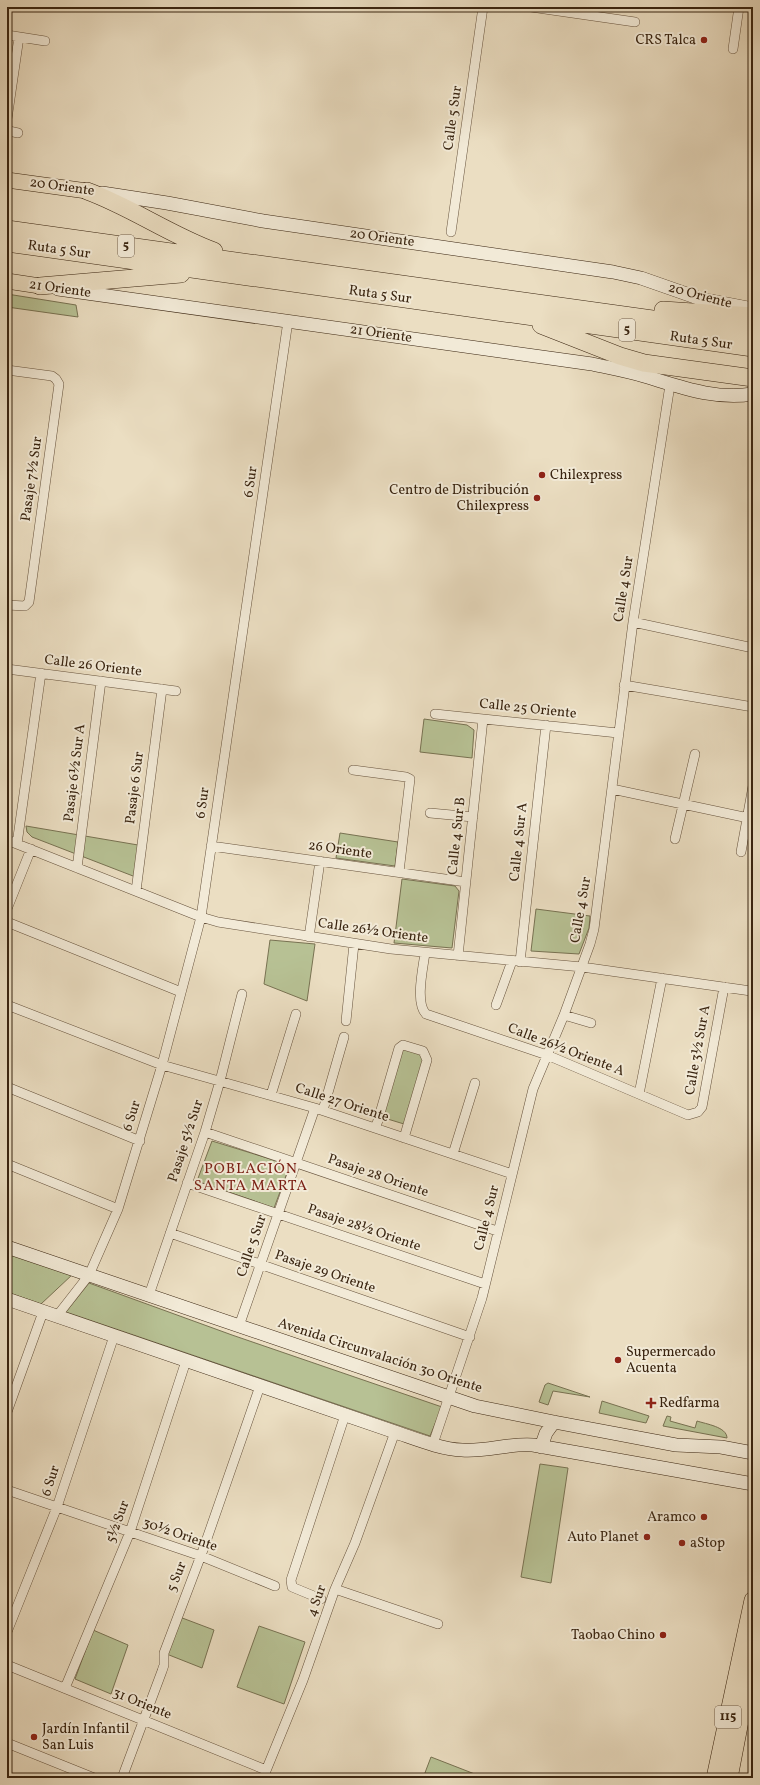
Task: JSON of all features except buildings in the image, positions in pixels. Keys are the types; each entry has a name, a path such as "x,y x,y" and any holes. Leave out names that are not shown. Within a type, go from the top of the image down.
{"highway":[{"path":"87,191 118,204 189,241 245,262"},
{"name":"Ruta 5 Sur","path":"7,229 753,333"},
{"name":"Ruta 5 Sur","path":"7,243 753,348"},
{"path":"40,286 164,275 224,273"},
{"path":"582,309 626,308 753,316"},
{"path":"500,312 546,327 638,362 676,369 753,378"},
{"name":"115","path":"715,1778 753,1600"},
{"name":"115","path":"729,1778 745,1694 753,1665"}],"main road":[{"name":"20 Oriente","path":"7,180 167,203 263,221 613,272 641,278 701,299 753,309"},
{"name":"21 Oriente","path":"7,282 592,364 630,372 696,392 715,395 753,394"},
{"name":"Avenida Circunvalación 30 Oriente","path":"7,1247 449,1398 490,1409 676,1445 721,1447 753,1453"},
{"path":"7,1299 433,1444 461,1450 514,1444 541,1447 753,1484"},
{"path":"541,1447 546,1432 554,1422"}],"street":[{"name":"Calle 5 Sur","path":"451,232 482,7"},
{"path":"531,7 635,22"},
{"path":"732,50 739,7"},
{"path":"7,35 45,41"},
{"path":"7,119 18,37"},
{"path":"7,129 9,132 18,133"},
{"name":"6 Sur","path":"57,1316 89,1275 118,1209 162,1065 201,917 288,322"},
{"name":"Pasaje 7½ Sur","path":"7,370 52,376 59,384 29,602 24,606 7,605"},
{"name":"Calle 4 Sur","path":"433,1444 470,1337 485,1284 533,1089 582,967 590,944 596,919 624,685 670,385"},
{"path":"633,622 753,648"},
{"name":"Calle 26 Oriente","path":"7,669 176,691"},
{"path":"17,844 41,673"},
{"name":"Pasaje 6½ Sur A","path":"77,868 101,681"},
{"path":"624,685 753,707"},
{"name":"Pasaje 6 Sur","path":"136,891 162,689"},
{"name":"Calle 25 Oriente","path":"435,714 618,733"},
{"name":"Calle 4 Sur B","path":"458,956 483,719"},
{"name":"Calle 4 Sur A","path":"496,1005 516,961 546,726"},
{"path":"675,839 695,754"},
{"path":"353,770 406,777 410,780 399,872"},
{"path":"741,852 750,819 753,786"},
{"path":"612,789 750,819"},
{"path":"430,813 473,818"},
{"name":"Calle 26½ Oriente","path":"7,840 201,917 218,922 354,944 458,956 582,967 751,991"},
{"name":"26 Oriente","path":"211,846 466,882"},
{"path":"7,909 31,849"},
{"path":"308,937 320,861"},
{"path":"7,922 181,992"},
{"path":"346,1021 354,944"},
{"name":"Calle 26½ Oriente A","path":"425,952 421,997 422,1008 426,1014 547,1055 685,1114 695,1114"},
{"path":"639,1094 662,978"},
{"name":"Calle 3½ Sur A","path":"695,1114 700,1110 703,1103 724,987"},
{"name":"Pasaje 5½ Sur","path":"149,1295 205,1132 220,1081 242,994"},
{"name":"Calle 27 Oriente","path":"7,1005 162,1065 319,1109 512,1174"},
{"path":"271,1095 296,1014"},
{"path":"564,1015 591,1023"},
{"name":"Calle 5 Sur","path":"239,1326 296,1163 319,1109 344,1037"},
{"path":"376,1127 401,1046 403,1045 424,1052 426,1060 404,1138"},
{"path":"453,1154 475,1083"},
{"path":"7,1087 140,1141"},
{"name":"Pasaje 28 Oriente","path":"205,1132 497,1231"},
{"path":"7,1164 118,1209"},
{"name":"Pasaje 28½ Oriente","path":"187,1183 485,1284"},
{"name":"Pasaje 29 Oriente","path":"170,1233 470,1337"},
{"path":"7,1412 43,1312"},
{"name":"6 Sur","path":"7,1632 57,1507 114,1336"},
{"name":"5½ Sur","path":"65,1688 130,1532 186,1361"},
{"name":"5 Sur","path":"122,1778 162,1672 164,1665 164,1653 201,1556 260,1386"},
{"path":"321,1599 292,1587 291,1580 345,1415"},
{"name":"4 Sur","path":"265,1774 303,1680 395,1432"},
{"name":"30½ Oriente","path":"7,1490 201,1556 275,1586"},
{"path":"336,1589 438,1624"},
{"name":"31 Oriente","path":"7,1665 144,1719 265,1774"},
{"path":"7,1744 94,1778"}],"green space":[{"path":"7,294 76,305 78,317 7,307"},
{"path":"424,719 467,725 474,730 472,758 420,752"},
{"path":"26,826 138,845 136,873 133,876 32,837 27,832"},
{"path":"340,833 398,842 395,866 336,858"},
{"path":"402,879 455,886 459,891 452,948 394,943"},
{"path":"536,909 590,916 589,928 579,954 531,951"},
{"path":"270,940 315,944 307,1001 264,984"},
{"path":"403,1045 426,1053 404,1124 381,1117"},
{"path":"212,1141 290,1165 274,1208 197,1181"},
{"path":"7,1252 73,1274 41,1304 7,1292"},
{"path":"89,1283 232,1335 442,1407 430,1436 66,1312"},
{"path":"548,1383 590,1397 553,1391 548,1405 539,1402 545,1385"},
{"path":"602,1401 649,1416 646,1423 599,1413"},
{"path":"667,1416 671,1417 670,1421 695,1428 697,1421 715,1426 724,1431 727,1438 663,1426"},
{"path":"540,1464 568,1468 551,1583 521,1577"},
{"path":"177,1616 214,1630 202,1668 164,1653"},
{"path":"259,1626 305,1642 284,1704 237,1687"},
{"path":"93,1630 128,1645 111,1694 75,1679"},
{"path":"431,1757 485,1778 423,1778"}],"place":[{"name":"CRS Talca","path":"704,40"},
{"name":"Chilexpress","path":"542,475"},
{"name":"Centro de Distribución Chilexpress","path":"537,498"},
{"name":"Supermercado Acuenta","path":"618,1360"},
{"name":"Redfarma","path":"651,1403"},
{"name":"Aramco","path":"704,1517"},
{"name":"Auto Planet","path":"647,1537"},
{"name":"aStop","path":"682,1543"},
{"name":"Taobao Chino","path":"663,1635"},
{"name":"Jardín Infantil San Luis","path":"34,1737"}],"district":[{"name":"POBLACIÓN SANTA MARTA","path":"251,1178"}]}
